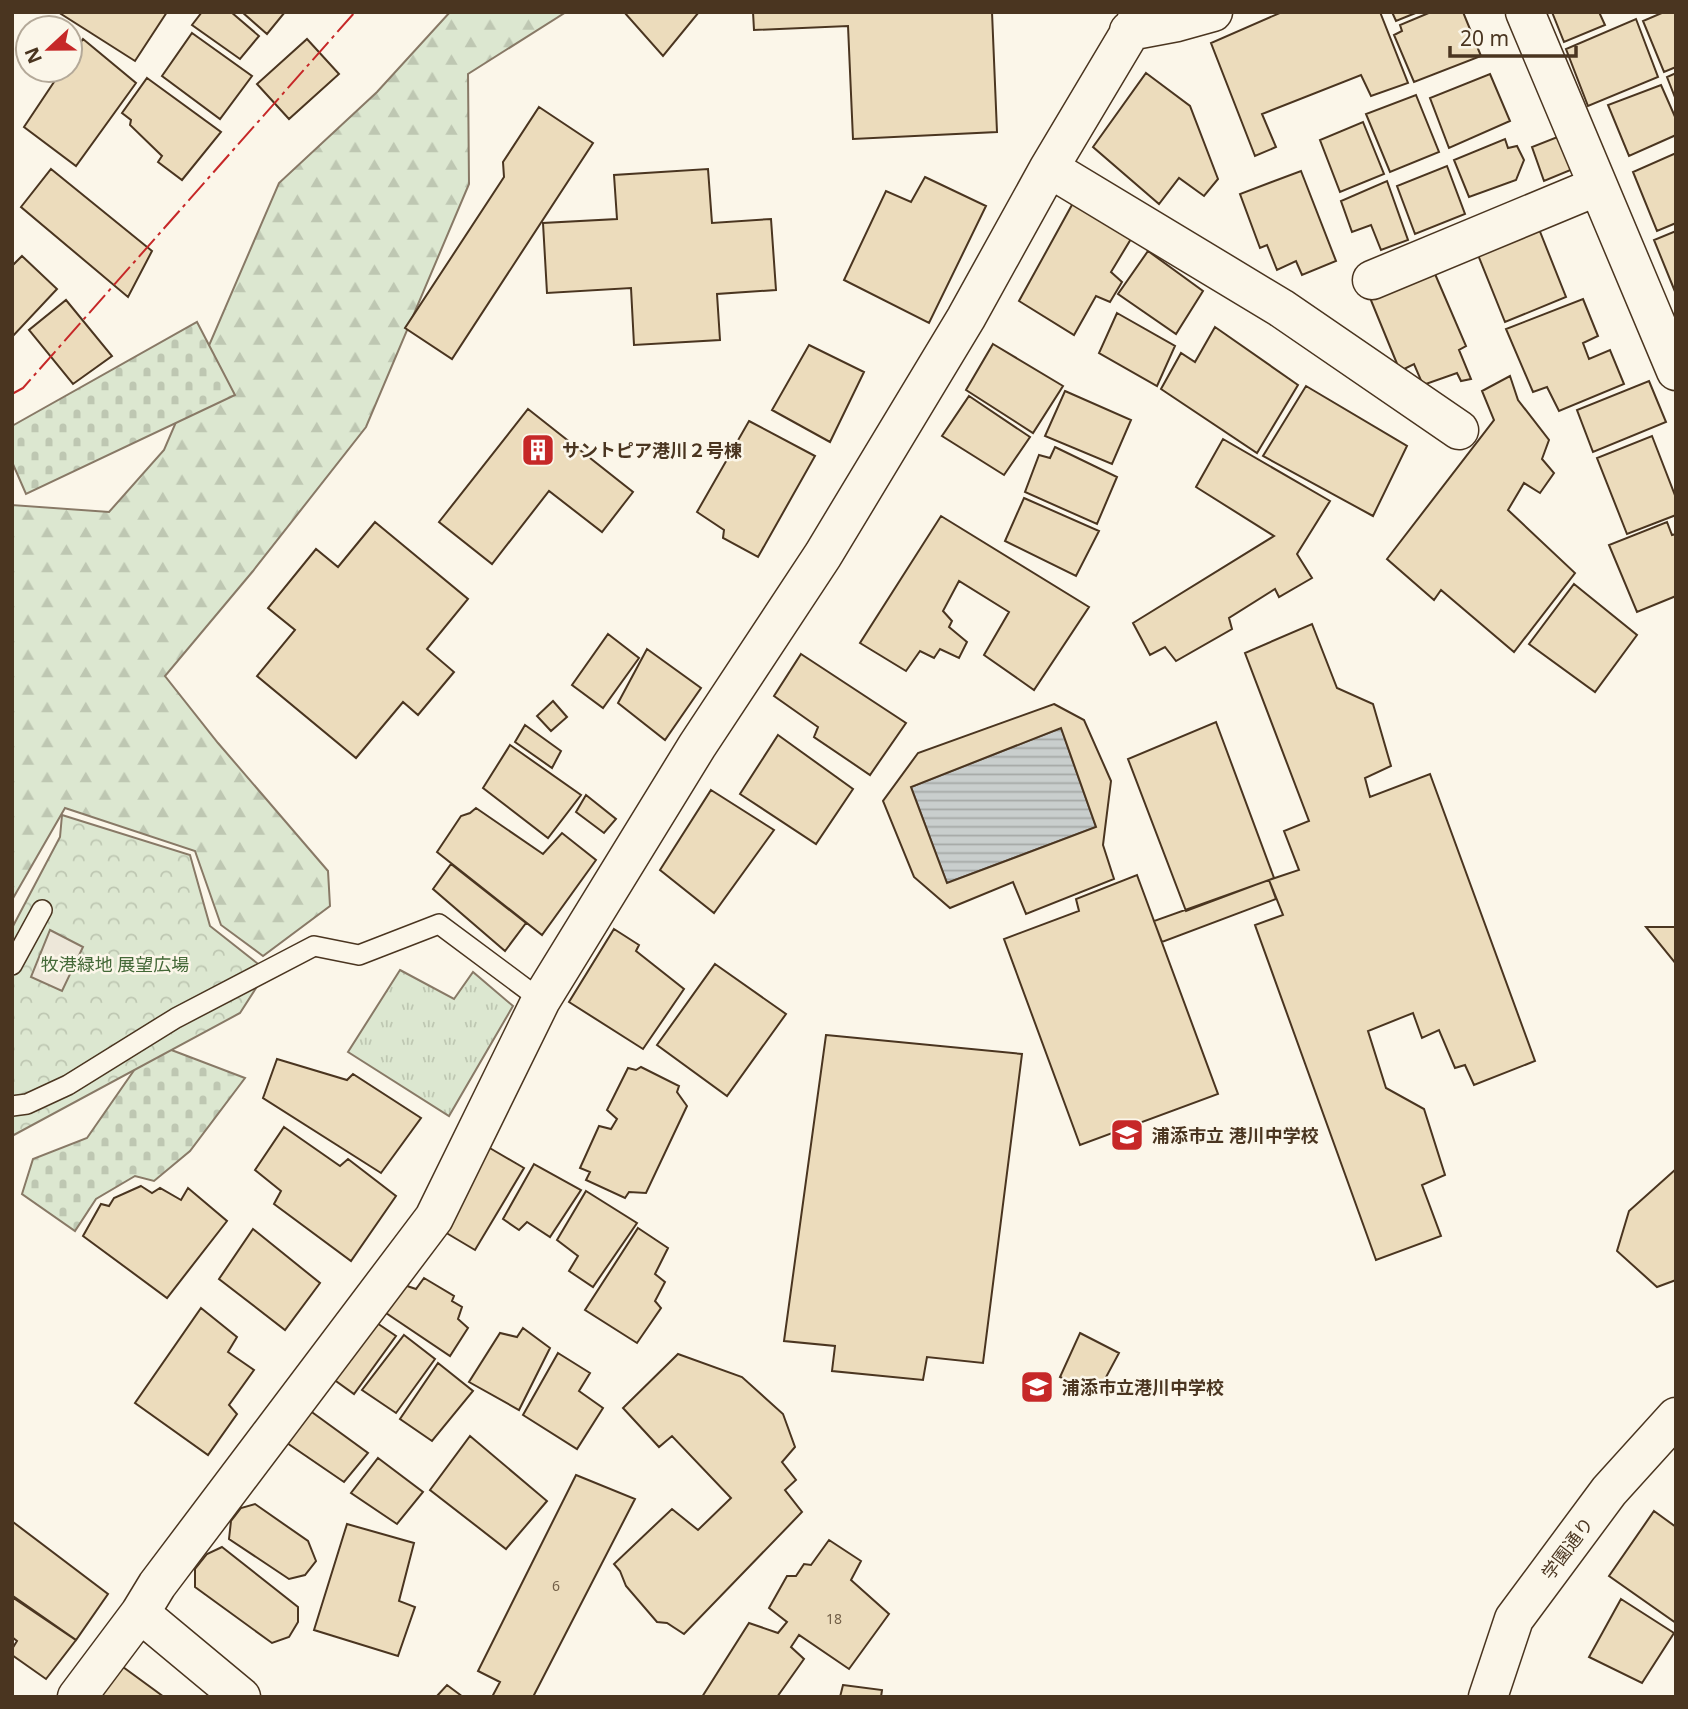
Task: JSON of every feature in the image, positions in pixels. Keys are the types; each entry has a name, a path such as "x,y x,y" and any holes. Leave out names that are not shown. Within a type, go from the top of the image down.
{"street":[{"path":"77,1697 141,1613 157,1585 434,1218 541,1000 697,746 830,544 966,318 1049,168 1136,22 1177,22 1213,12"},
{"path":"1525,12 1598,186 1668,329 1676,370"},
{"path":"1049,168 1281,308 1459,429"},
{"path":"1372,280 1598,186"},
{"name":"学園通り","path":"1488,1697 1514,1619 1609,1492 1673,1426"},
{"path":"141,1613 241,1697"}],"lane":[{"path":"12,965 42,910"},
{"path":"12,1106 27,1104 68,1084 176,1018 314,946 359,955 439,924 541,1000"}],"green space":[{"path":"450,12 566,12 468,74 469,184 366,427 253,571 165,676 218,743 328,871 330,906 263,956 221,925 195,851 65,808 12,900 12,505 109,512 164,450 279,183 377,92"},
{"path":"197,322 235,395 26,494 12,462 12,426"},
{"name":"牧港緑地 展望広場","path":"62,815 190,855 210,926 267,971 240,1013 12,1136 12,928 60,837"},
{"path":"400,970 454,999 473,972 513,1006 449,1116 348,1052"},
{"path":"153,1043 245,1078 190,1151 154,1181 135,1176 96,1199 75,1231 22,1194 33,1159 87,1138"}],"shaded area":[{"path":"1061,728 1096,827 947,883 911,787"},
{"path":"50,930 83,947 62,991 31,977"}],"building":[{"path":"58,12 167,12 135,61 84,29 84,14"},
{"path":"202,12 231,12 259,36 240,59 192,25"},
{"path":"242,12 285,12 267,34"},
{"path":"624,12 699,12 663,56"},
{"path":"753,12 992,12 997,132 853,139 848,26 754,30"},
{"path":"1282,12 1380,12 1408,83 1371,96 1361,75 1262,114 1276,147 1255,156 1211,43"},
{"path":"1392,12 1418,12 1396,21"},
{"path":"1431,12 1463,12 1481,56 1414,82 1394,35 1402,31 1400,25"},
{"path":"1552,12 1599,12 1605,25 1564,42"},
{"path":"1664,12 1676,12 1676,67 1664,72 1643,21"},
{"path":"1636,19 1658,77 1588,106 1566,49"},
{"path":"192,33 252,76 220,119 162,76"},
{"path":"307,39 339,74 289,119 257,84"},
{"path":"84,40 136,83 76,166 24,127 53,84 84,84"},
{"path":"1146,73 1190,106 1218,179 1204,196 1179,178 1159,204 1093,147"},
{"path":"1676,73 1676,100 1667,77"},
{"path":"1490,74 1510,121 1449,148 1430,98"},
{"path":"147,78 221,132 182,180 158,162 162,156 130,125 131,120 122,113"},
{"path":"1661,85 1676,119 1676,135 1629,156 1608,105"},
{"path":"1416,95 1439,152 1390,172 1366,114"},
{"path":"539,107 593,143 452,359 405,328 504,177 503,162"},
{"path":"1363,122 1384,174 1340,192 1320,140"},
{"path":"1560,136 1573,169 1544,181 1532,147"},
{"path":"1505,139 1508,148 1517,146 1524,160 1516,180 1469,197 1454,160"},
{"path":"1676,153 1676,223 1657,231 1633,172"},
{"path":"1447,166 1465,214 1415,234 1397,186"},
{"path":"51,169 152,251 128,297 21,207"},
{"path":"708,169 712,223 771,219 776,290 717,294 720,340 634,345 631,288 547,293 543,223 617,219 614,175"},
{"path":"1301,171 1336,261 1302,275 1296,261 1277,270 1267,245 1260,248 1240,194"},
{"path":"925,177 986,206 929,323 844,280 886,191 911,202"},
{"path":"1387,181 1408,240 1381,250 1371,225 1352,232 1341,201"},
{"path":"1078,194 1137,229 1111,272 1122,282 1110,302 1096,296 1074,335 1019,301"},
{"path":"1535,219 1566,297 1505,322 1474,245"},
{"path":"1676,231 1676,294 1654,240"},
{"path":"1148,251 1203,291 1176,334 1118,294"},
{"path":"22,256 57,289 12,337 12,266"},
{"path":"1432,267 1466,346 1459,350 1471,379 1461,381 1457,373 1423,385 1414,364 1400,371 1368,293"},
{"path":"1583,299 1598,336 1583,343 1589,359 1610,350 1624,384 1559,411 1547,387 1533,392 1506,329"},
{"path":"66,300 112,356 73,384 29,330"},
{"path":"1117,313 1175,346 1157,386 1099,353"},
{"path":"1215,327 1298,385 1257,453 1161,389 1181,353 1195,362"},
{"path":"993,344 1063,386 1033,433 966,390"},
{"path":"809,345 864,372 830,442 772,410"},
{"path":"1510,376 1518,400 1549,440 1542,459 1554,473 1540,493 1524,483 1508,510 1575,573 1514,652 1441,590 1434,600 1387,559 1494,420 1482,391"},
{"path":"1649,381 1666,422 1593,452 1577,410"},
{"path":"1306,386 1407,446 1373,516 1263,456"},
{"path":"1065,391 1131,420 1112,464 1045,436"},
{"path":"969,396 1030,437 1004,475 942,436"},
{"name":"サントピア港川２号棟","path":"528,409 633,492 602,532 549,491 492,564 439,522"},
{"path":"749,421 815,456 758,557 723,538 724,530 697,512"},
{"path":"1652,436 1676,498 1676,515 1627,534 1597,458"},
{"path":"1223,439 1330,501 1297,554 1312,578 1279,597 1275,589 1229,618 1232,629 1176,661 1165,647 1150,655 1133,623 1274,536 1196,487"},
{"path":"1055,447 1117,477 1097,524 1025,492 1039,455 1050,458"},
{"path":"1024,498 1099,531 1076,576 1005,541"},
{"path":"941,516 1089,607 1034,690 984,655 1009,612 959,581 943,611 952,621 949,627 967,642 959,658 940,649 934,658 920,651 906,671 860,643"},
{"path":"375,522 468,599 427,649 454,672 418,715 403,702 356,758 257,676 295,630 268,608 316,549 338,567"},
{"path":"1667,522 1672,535 1676,534 1676,596 1637,612 1609,545"},
{"path":"1574,584 1637,635 1595,692 1529,644"},
{"path":"1312,624 1337,688 1373,704 1391,766 1365,778 1370,797 1430,774 1535,1061 1474,1085 1465,1065 1455,1068 1439,1030 1422,1038 1413,1013 1368,1031 1386,1088 1424,1109 1445,1175 1422,1185 1441,1236 1376,1260 1255,925 1283,915 1269,880 1299,870 1284,831 1309,821 1245,653"},
{"path":"608,634 639,658 603,708 572,685"},
{"path":"647,649 701,688 665,740 618,703"},
{"path":"801,654 906,723 870,775 814,737 818,727 774,696"},
{"path":"553,701 567,717 551,731 537,716"},
{"path":"1054,704 1084,720 1111,781 1103,845 1114,879 1026,914 1013,882 950,908 914,877 883,801 918,753","holes":["1061,728 1096,827 947,883 911,787"]},
{"path":"1216,722 1274,878 1186,911 1128,759"},
{"path":"525,725 561,751 552,768 515,742"},
{"path":"778,735 853,789 816,844 740,794"},
{"path":"510,745 581,795 548,838 483,788"},
{"path":"711,790 774,830 714,913 660,870"},
{"path":"586,795 616,819 604,833 576,812"},
{"path":"476,808 543,854 562,833 596,860 542,935 437,852 461,816"},
{"path":"451,864 526,923 505,951 433,889"},
{"path":"1137,875 1218,1094 1080,1145 1004,939 1079,911 1076,899"},
{"path":"1269,880 1276,899 1162,942 1154,921"},
{"path":"1646,927 1676,927 1676,964"},
{"path":"614,929 639,945 636,951 684,989 643,1049 569,1002"},
{"path":"715,964 786,1014 727,1096 657,1045"},
{"path":"826,1035 1022,1054 983,1363 927,1357 923,1380 832,1371 835,1346 784,1341"},
{"path":"277,1059 347,1080 353,1074 421,1118 381,1173 263,1098"},
{"path":"641,1067 679,1086 677,1092 687,1106 646,1193 629,1192 625,1198 586,1180 590,1172 580,1168 599,1126 611,1129 617,1119 607,1110 628,1068 636,1070"},
{"path":"284,1127 340,1166 348,1159 396,1196 351,1261 274,1204 281,1191 255,1170"},
{"path":"488,1147 524,1168 475,1250 443,1231"},
{"path":"534,1164 581,1190 550,1237 527,1222 519,1230 503,1219"},
{"path":"1676,1169 1676,1280 1657,1287 1617,1251 1629,1211"},
{"path":"141,1186 152,1193 160,1188 181,1200 188,1188 227,1221 167,1298 83,1236 101,1204 109,1206 114,1198"},
{"path":"586,1191 637,1223 593,1287 569,1271 578,1256 557,1240"},
{"path":"638,1228 668,1248 655,1274 665,1282 655,1301 661,1308 637,1343 585,1310"},
{"path":"253,1229 320,1283 285,1330 219,1279"},
{"path":"424,1278 454,1296 452,1301 462,1307 458,1319 468,1328 450,1356 383,1311 401,1284 416,1289"},
{"path":"201,1308 237,1337 228,1352 254,1370 229,1405 237,1414 208,1455 135,1403"},
{"path":"371,1319 396,1336 354,1394 329,1376"},
{"path":"523,1328 550,1348 519,1410 469,1382 500,1333 517,1337"},
{"path":"1080,1333 1119,1353 1097,1394 1060,1377"},
{"path":"404,1335 435,1359 396,1413 362,1390"},
{"path":"558,1353 590,1373 579,1391 603,1408 577,1449 523,1415"},
{"path":"678,1354 742,1377 783,1414 795,1447 782,1462 796,1480 785,1490 802,1512 684,1634 667,1623 657,1622 626,1586 614,1564 672,1509 698,1530 731,1498 672,1436 659,1447 623,1408"},
{"path":"438,1363 473,1391 432,1441 400,1419"},
{"path":"309,1410 368,1453 344,1482 287,1443"},
{"path":"470,1436 547,1501 506,1549 430,1490"},
{"path":"378,1458 423,1492 397,1524 351,1493"},
{"path":"576,1475 635,1499 533,1697 492,1697 500,1682 478,1671"},
{"path":"255,1504 308,1541 316,1561 305,1575 289,1579 229,1539 231,1521 241,1508"},
{"path":"1654,1511 1676,1527 1676,1623 1609,1576"},
{"path":"13,1522 108,1594 76,1640 12,1597"},
{"path":"347,1524 414,1543 399,1601 415,1607 398,1656 314,1630"},
{"path":"829,1540 861,1561 851,1580 889,1614 849,1669 799,1635 791,1647 804,1659 777,1697 702,1697 749,1623 778,1633 787,1622 769,1608 787,1576 796,1576 804,1564 811,1565"},
{"path":"222,1547 298,1607 298,1622 289,1637 272,1643 195,1587 195,1569 207,1554"},
{"path":"13,1596 76,1640 46,1679 12,1655 17,1641 12,1637"},
{"path":"1621,1599 1674,1633 1642,1683 1589,1657"},
{"path":"123,1667 164,1697 99,1697"},
{"path":"447,1685 463,1697 436,1697"},
{"path":"843,1685 882,1690 881,1697 840,1697"}],"power":[{"path":"12,394 23,388 355,12"}],"place":[{"name":"サントピア港川２号棟","path":"538,450"},
{"name":"浦添市立 港川中学校","path":"1127,1135"},
{"name":"浦添市立港川中学校","path":"1037,1387"}]}
